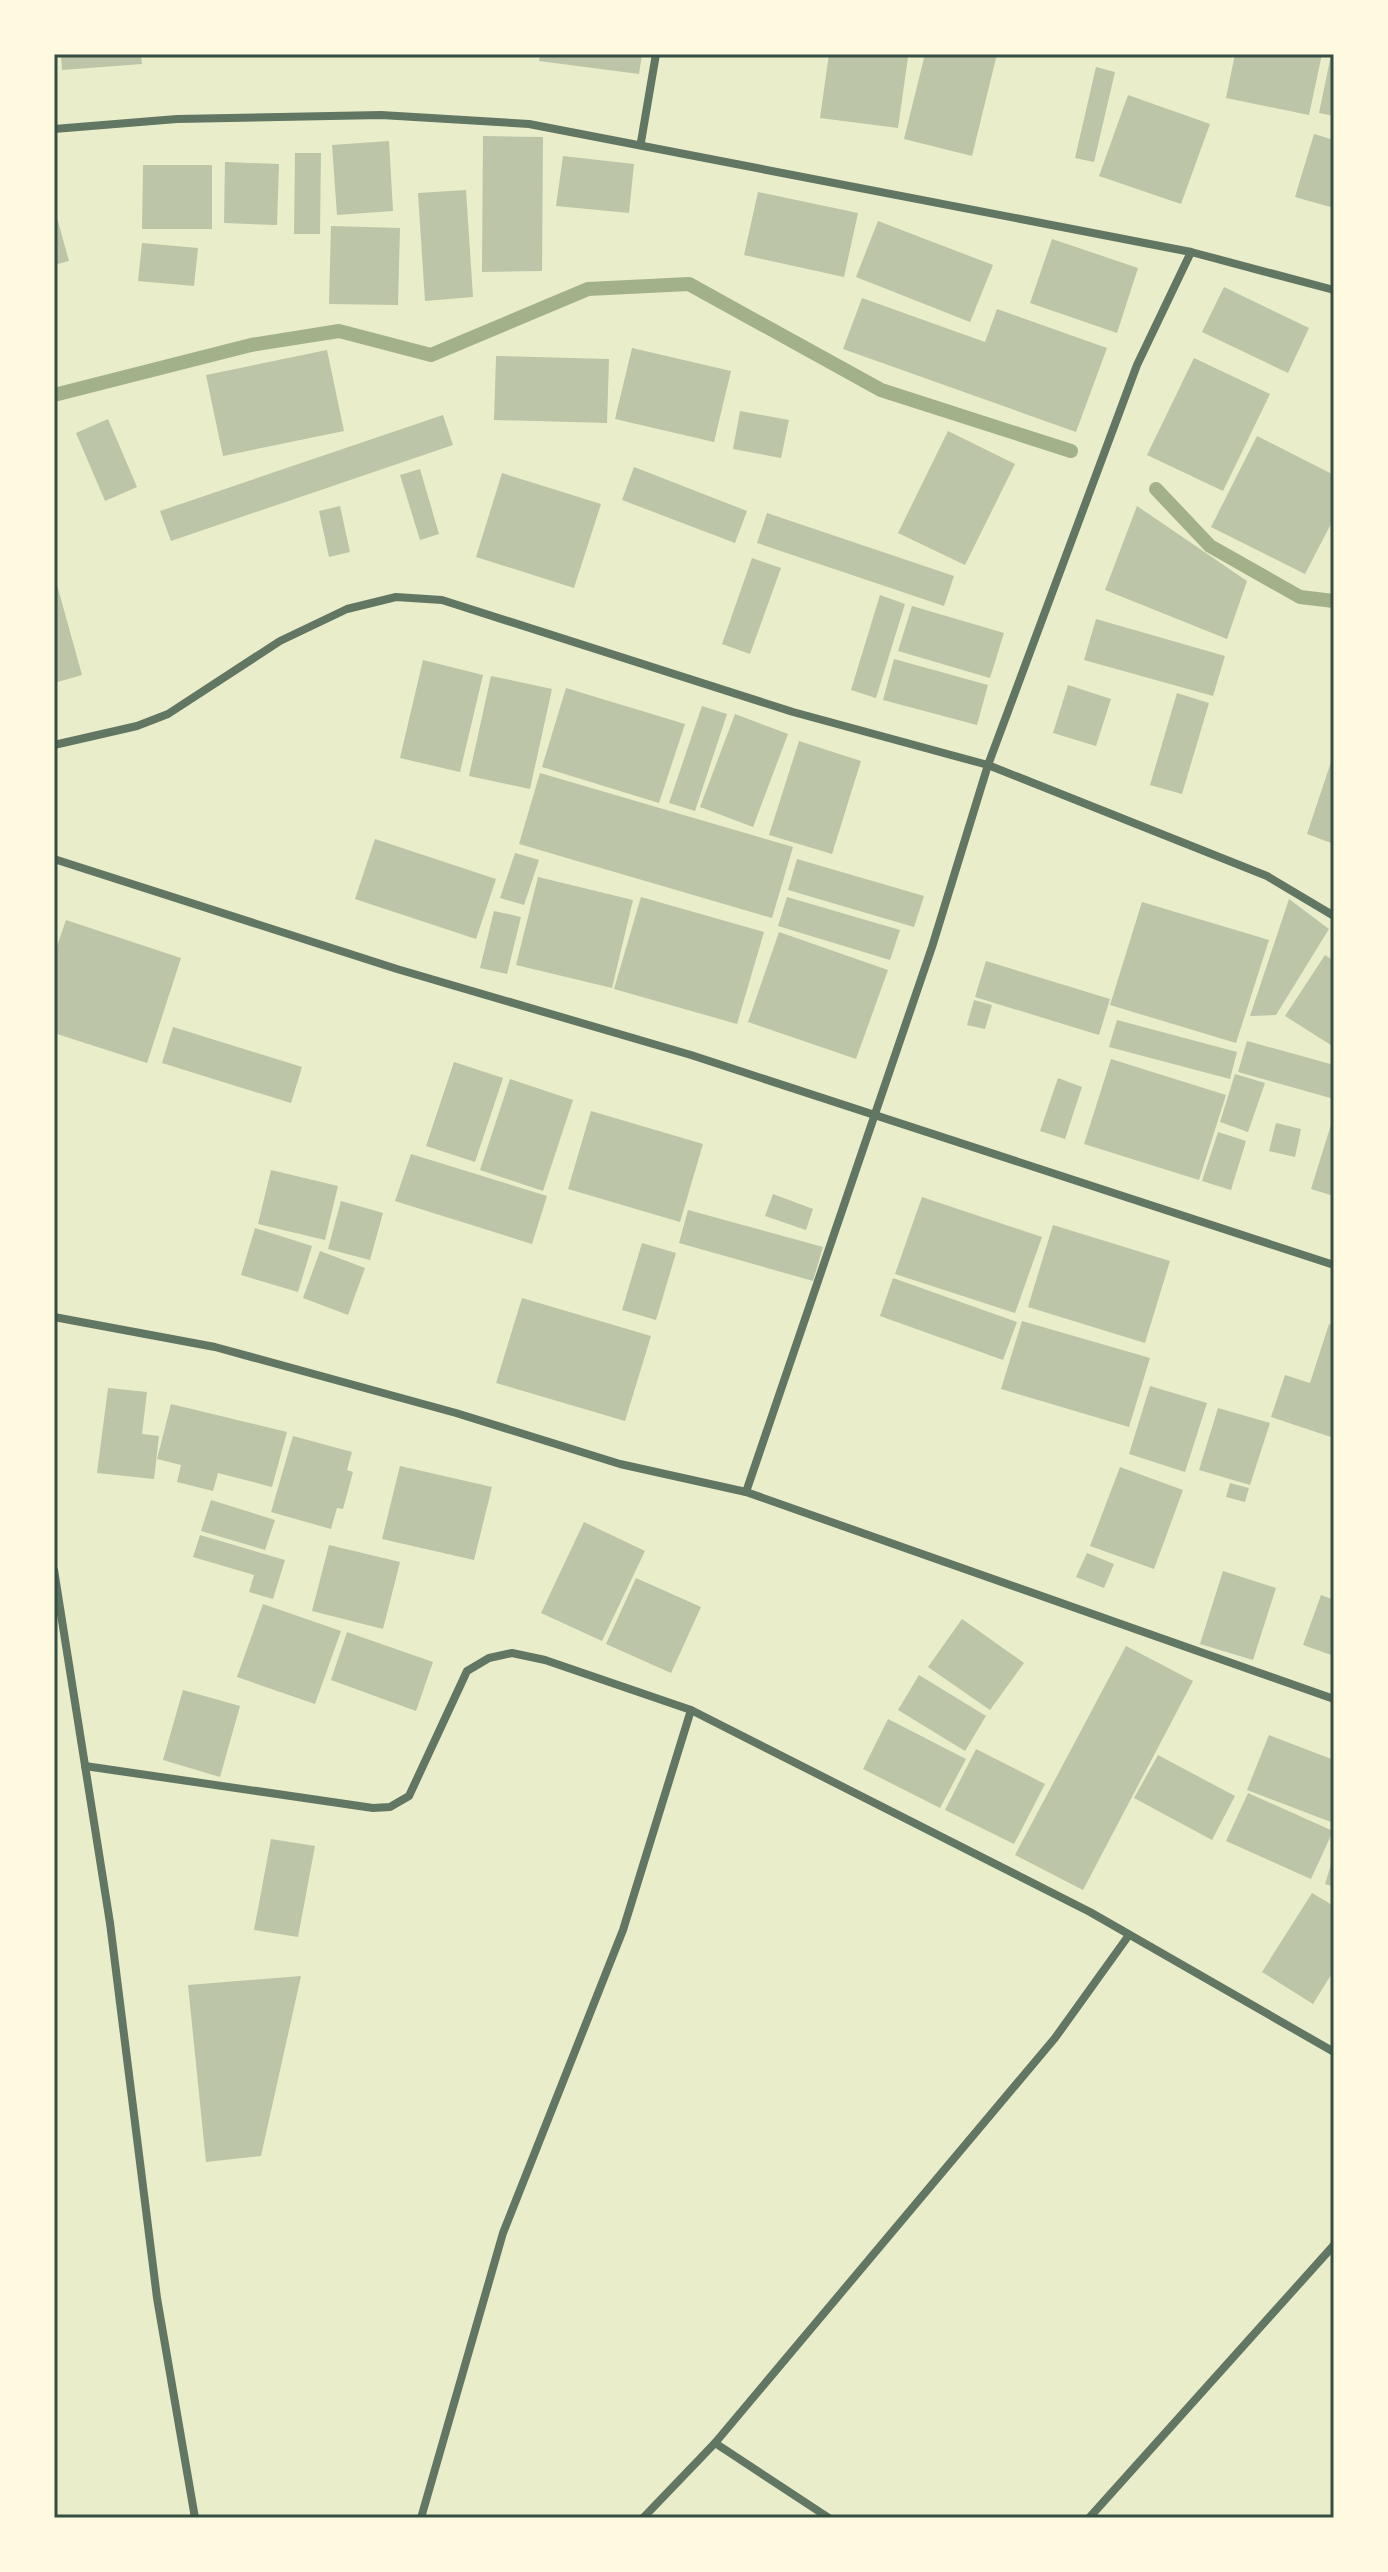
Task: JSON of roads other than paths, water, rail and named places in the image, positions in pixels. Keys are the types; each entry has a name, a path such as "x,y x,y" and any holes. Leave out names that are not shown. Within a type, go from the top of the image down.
{"street":[{"path":"641,142 656,54"},
{"path":"54,129 177,119 381,115 529,124 641,142 1191,252 1334,290"},
{"path":"746,1492 872,1114 932,947 988,765 1137,365 1191,252"},
{"path":"54,745 137,726 168,714 280,641 347,609 396,597 442,600 793,712 988,765 1267,876 1334,916"},
{"path":"54,859 872,1114 1334,1265"},
{"path":"54,1317 215,1347 456,1413 620,1464 746,1492 1334,1699"},
{"path":"54,1570 110,1923 157,2298 195,2518"},
{"path":"85,1766 373,1808 390,1807 409,1796 467,1671 489,1658 512,1653 545,1660 691,1710 1129,1935 1334,2052"},
{"path":"421,2518 503,2233 623,1930 691,1710"},
{"path":"643,2518 715,2443 1055,2038 1129,1935"},
{"path":"1089,2518 1334,2245"},
{"path":"715,2443 829,2518"}],"waterway":[{"path":"54,395 251,345 339,331 431,355 588,289 689,284 881,390 1071,451"},
{"path":"1156,489 1210,546 1300,597 1334,601"}]}
